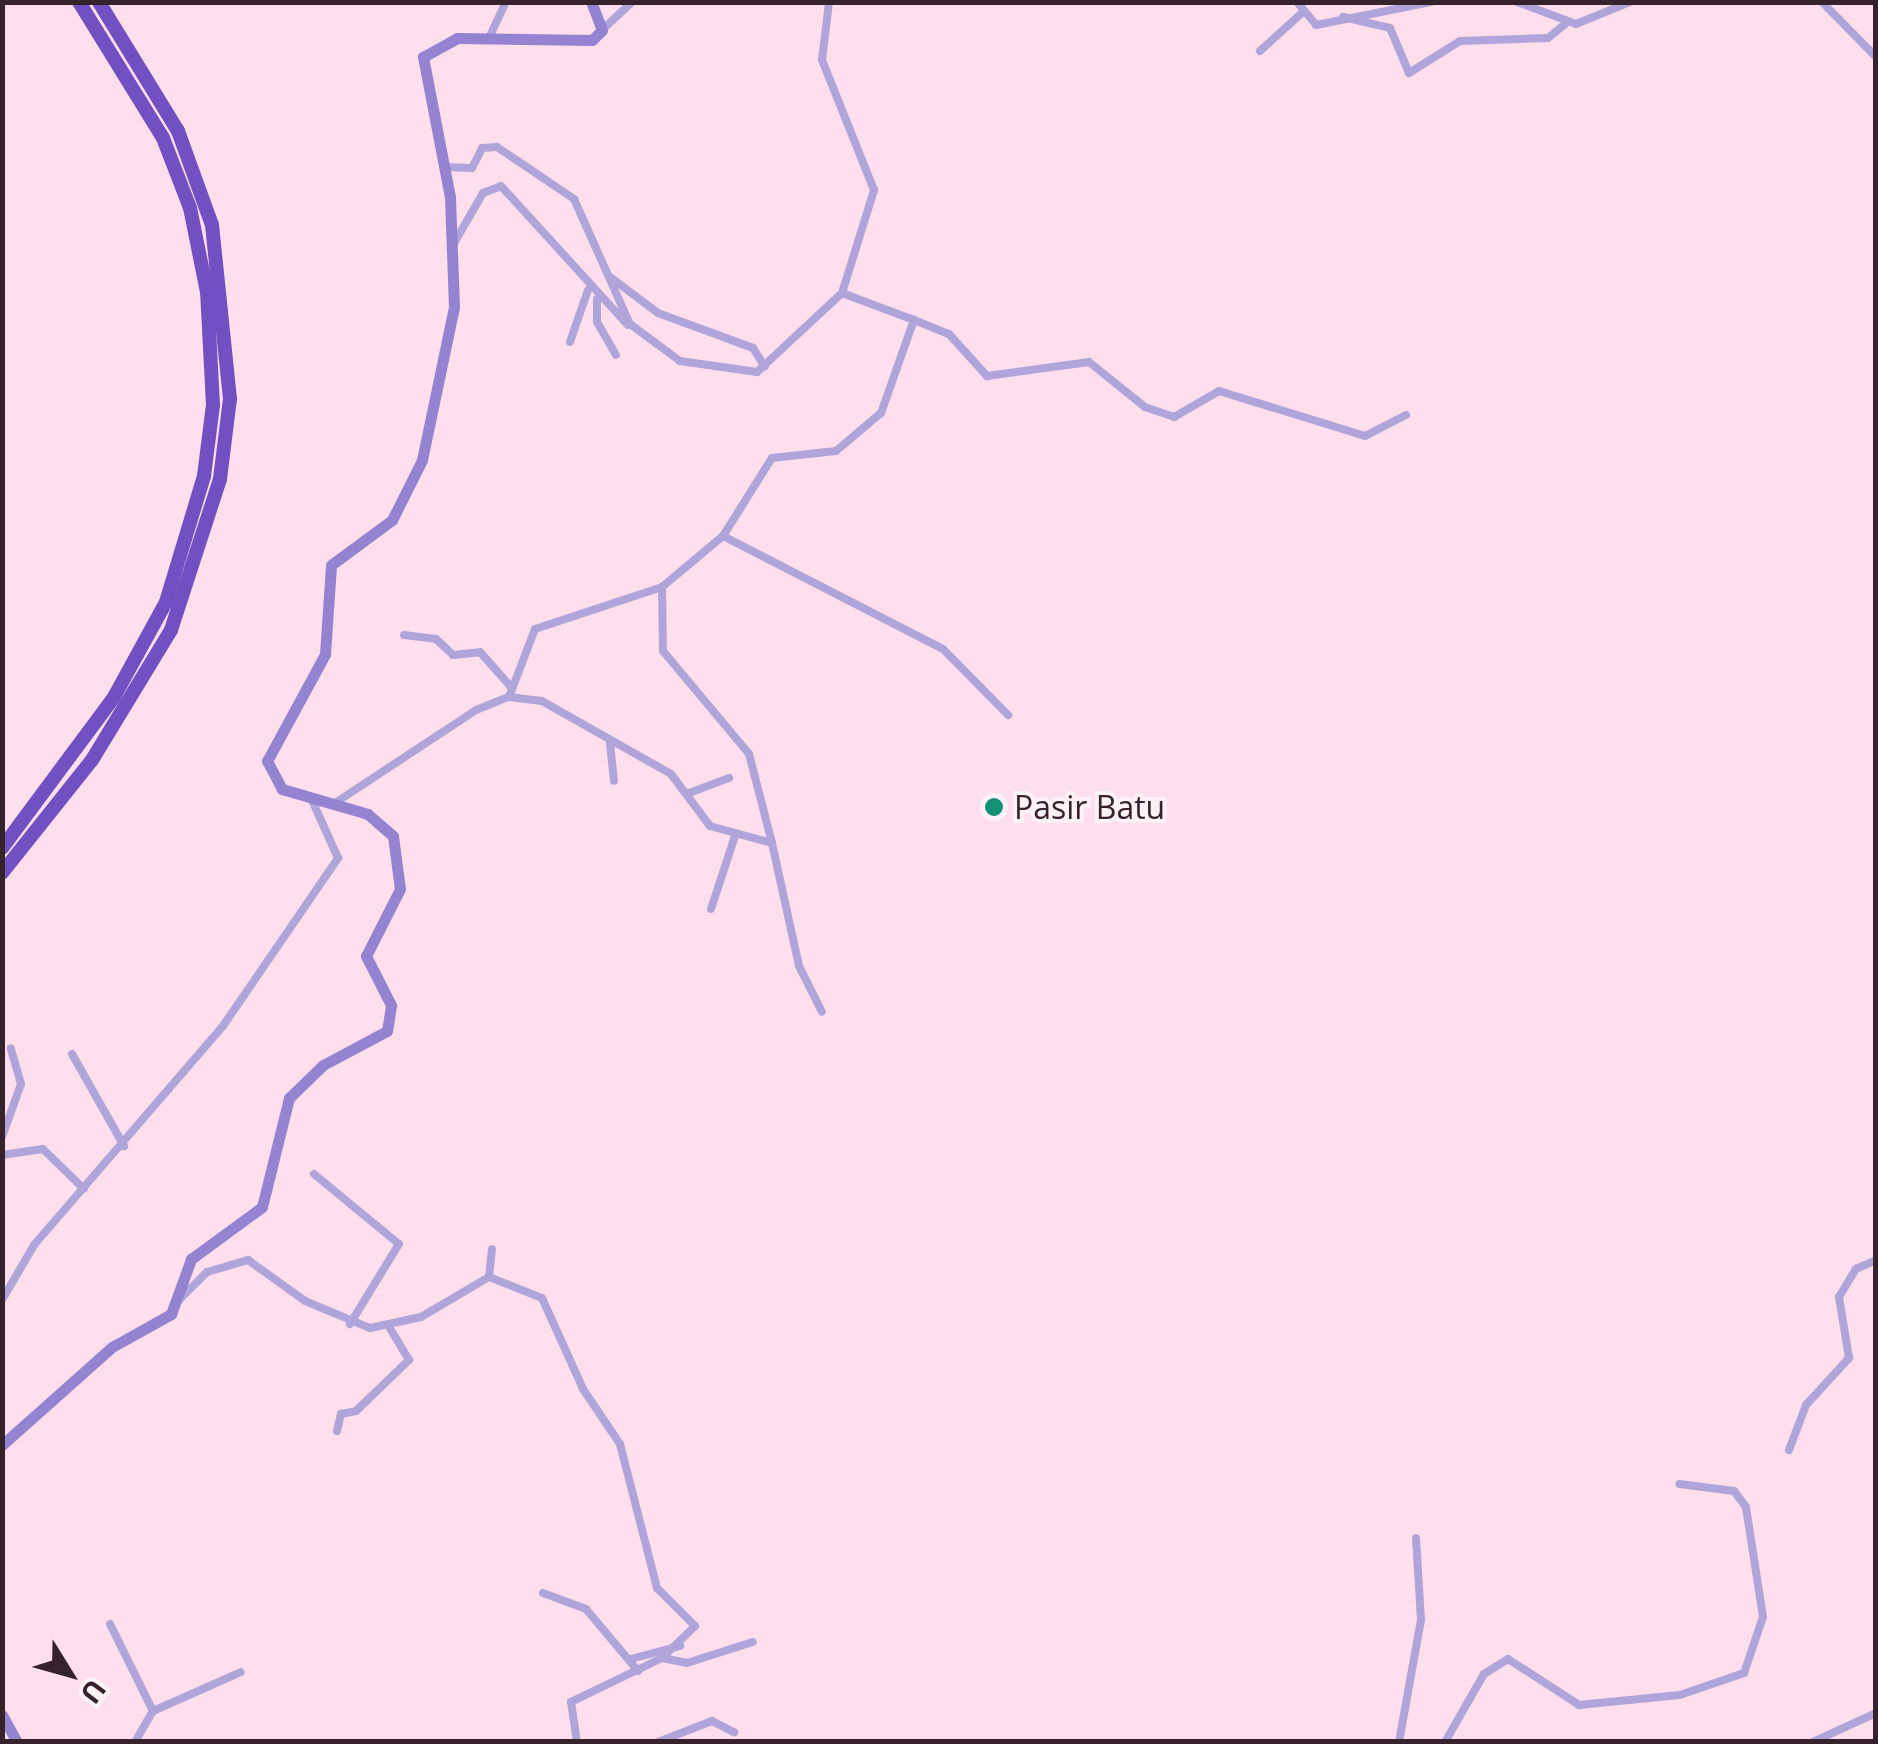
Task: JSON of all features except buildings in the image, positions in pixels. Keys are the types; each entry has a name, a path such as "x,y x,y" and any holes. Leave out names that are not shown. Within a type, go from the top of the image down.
{"highway":[{"path":"2,848 114,698 166,602 204,476 213,405 208,292 190,208 164,138 78,2"},
{"path":"2,873 92,760 171,630 208,527 230,399 212,225 178,131 99,2"}],"main road":[{"path":"2,1445 180,1299 191,1260 262,1207 289,1098 323,1065 382,1038 391,1023 366,956 400,890 397,848 382,822 276,785 267,761 325,654 331,565 392,520 419,472 452,320 444,167 423,58 445,41 592,40 602,30 592,2"},
{"path":"2,1715 18,1742"}],"street":[{"path":"490,38 506,2"},
{"path":"602,30 632,2"},
{"path":"450,249 483,193 501,186 596,299 680,362 736,374 765,367 842,293 874,190 822,60 829,2"},
{"path":"1297,2 1314,25 1366,10 1431,2"},
{"path":"1358,2 1366,10"},
{"path":"1517,2 1565,24"},
{"path":"1342,17 1390,28 1409,73 1460,41 1548,38 1565,24 1630,2"},
{"path":"1835,2 1825,6 1876,57"},
{"path":"1260,51 1303,12"},
{"path":"444,167 477,166 488,146 511,152 574,199 638,332"},
{"path":"610,277 658,312 753,348 765,367"},
{"path":"570,342 588,290"},
{"path":"842,293 949,334 987,376 1090,362 1146,407 1174,417 1219,392 1365,436 1406,415"},
{"path":"596,299 597,322 616,355"},
{"path":"332,805 510,692 537,627 662,587 723,536 772,458 826,453 864,434 881,413 914,320"},
{"path":"723,536 943,650 1008,715"},
{"path":"662,587 663,650 750,754 799,966 822,1012"},
{"path":"404,635 436,638 453,655 479,651 510,692 542,700 689,794 700,818 736,836 772,843"},
{"path":"610,743 614,781"},
{"path":"689,794 729,778"},
{"path":"2,1300 34,1245 124,1146 338,858 311,798"},
{"path":"711,910 736,836"},
{"path":"2,1137 21,1084 11,1048"},
{"path":"72,1054 124,1146"},
{"path":"2,1155 43,1149 84,1189"},
{"path":"314,1174 399,1244 350,1324"},
{"path":"489,1277 492,1249"},
{"path":"180,1299 207,1272 248,1260 350,1324 390,1328 489,1277 542,1298 583,1389 615,1431 657,1588 696,1626 684,1645 570,1704 577,1742"},
{"path":"1790,1450 1806,1406 1848,1358 1839,1297 1856,1269 1876,1260"},
{"path":"337,1431 341,1414 356,1411 409,1360 390,1328"},
{"path":"1445,1742 1484,1674 1508,1659 1579,1705 1680,1695 1744,1673 1764,1617 1746,1507 1734,1491 1679,1484"},
{"path":"1398,1742 1421,1620 1416,1538"},
{"path":"542,1593 586,1608 632,1659 638,1671"},
{"path":"110,1624 152,1711"},
{"path":"662,1658 687,1663 752,1642"},
{"path":"632,1659 684,1645"},
{"path":"135,1742 152,1711 241,1672"},
{"path":"1814,1742 1876,1714"},
{"path":"658,1742 712,1721 734,1732"}],"place":[{"name":"Pasir Batu","path":"994,807"}]}
